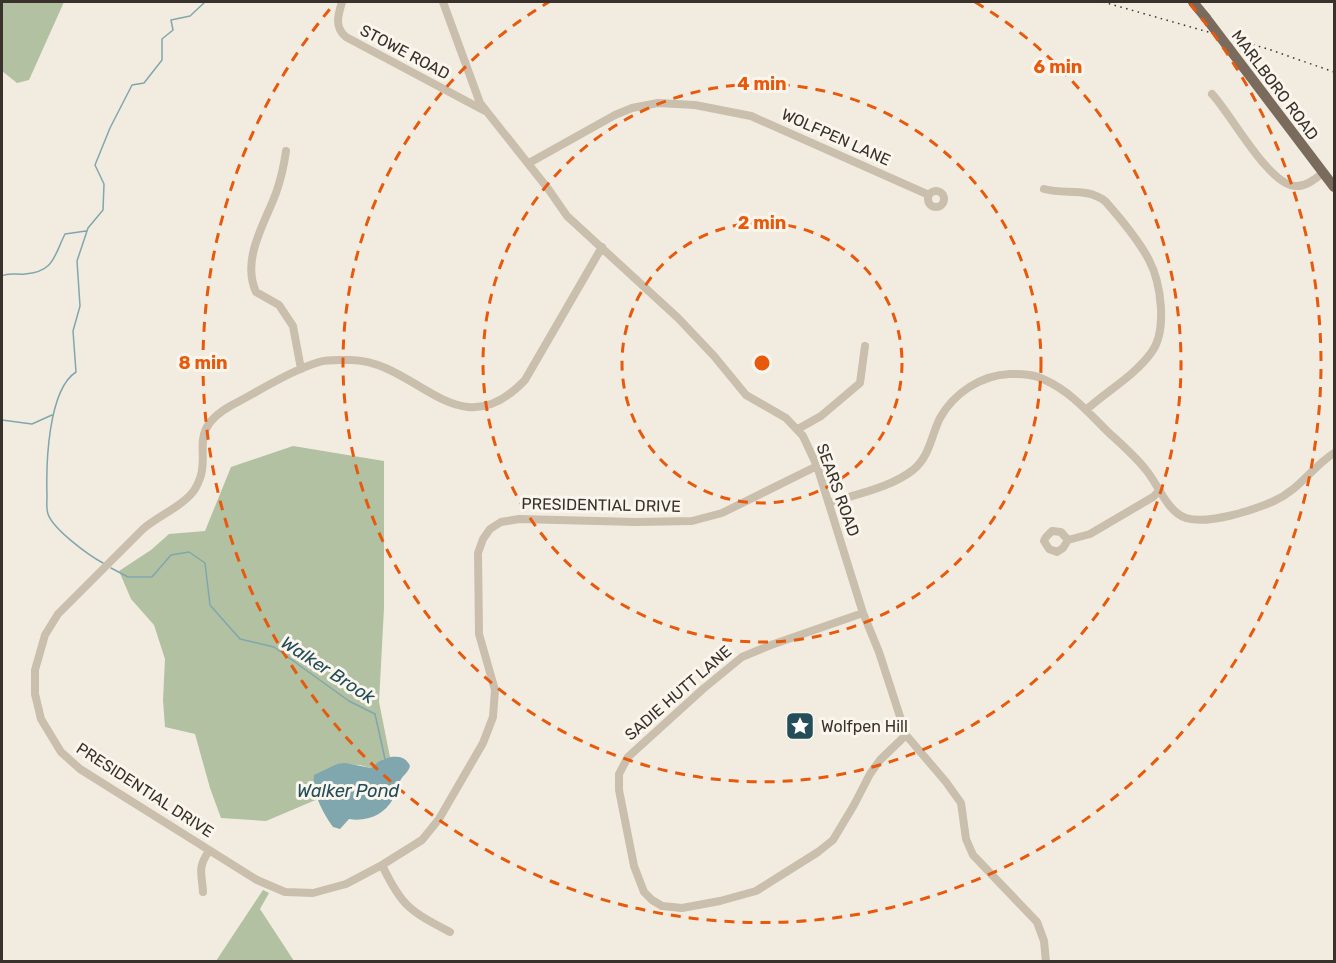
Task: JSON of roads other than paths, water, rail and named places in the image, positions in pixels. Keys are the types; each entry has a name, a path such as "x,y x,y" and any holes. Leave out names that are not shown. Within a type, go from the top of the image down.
{"main road":[{"name":"MARLBORO ROAD","path":"1193,2 1335,187"}],"street":[{"name":"STOWE ROAD","path":"342,2 337,21 339,30 346,37 486,111"},
{"name":"SEARS ROAD","path":"443,2 472,83 486,111 529,163 567,216 651,291 684,324 746,395 786,418 798,429 817,466 863,613 879,652 906,735 946,781 962,804 964,833 973,855 1037,922 1044,941 1046,962"},
{"path":"1212,94 1226,110 1256,154 1283,182 1292,186 1301,186 1323,173"},
{"name":"WOLFPEN LANE","path":"529,163 615,115 632,108 650,104 695,105 744,113 929,195"},
{"path":"286,151 280,182 255,246 251,273 256,292 279,305 293,326 301,369"},
{"path":"1044,189 1062,193 1088,192 1105,201 1149,261 1157,288 1162,317 1160,334 1153,351 1086,410"},
{"name":"PRESIDENTIAL DRIVE","path":"602,248 525,380 508,395 494,403 474,407 452,404 382,367 352,360 321,361 232,405 210,421 202,437 200,478 191,495 143,529 58,614 45,635 35,664 35,694 38,710 47,732 61,752 80,769 270,886 296,893 322,891 346,884 413,847 432,829 490,728 496,705 495,690 479,634 477,562 480,545 490,529 501,522 519,519 692,521 722,513 817,466"},
{"path":"798,429 821,416 860,383 865,346"},
{"path":"829,503 878,487 912,471 921,462 932,443 940,419 951,403 969,387 988,377 1008,374 1030,375 1044,379 1076,400 1134,455 1177,514 1186,518 1213,519 1272,502 1286,495 1335,453"},
{"path":"1068,540 1090,534 1153,497 1160,490"},
{"name":"SADIE HUTT LANE","path":"863,613 742,657 628,757 619,774 619,790 634,866 644,892 662,906 682,908 756,891 833,840 870,774 880,760 906,735"},
{"path":"203,892 200,871 209,850"},
{"path":"382,865 395,892 404,904 450,932"}],"water":[{"name":"Walker Pond","path":"390,757 402,758 410,766 389,805 374,816 356,820 349,819 340,829 333,827 316,796 314,775 337,764 345,763 371,768 379,761"}],"waterway":[{"name":"Walker Brook","path":"103,563 64,534 51,520 47,509 48,447 54,411 67,381 76,372 73,331 80,306 77,261 88,228 103,210 104,184 95,165 110,128 132,85 144,83 162,60 162,39 173,30 171,20 190,16 205,2"},
{"path":"2,276 35,273 42,270 52,262 65,234 86,231"},
{"path":"2,420 32,424 52,415"},
{"name":"Walker Brook","path":"111,568 128,577 152,577 171,555 189,552 205,563 210,605 240,639 274,647 349,701 375,714 385,759"}],"railway":[{"path":"1103,2 1268,49 1334,72"}],"place":[{"name":"Wolfpen Hill","path":"800,726"}]}
